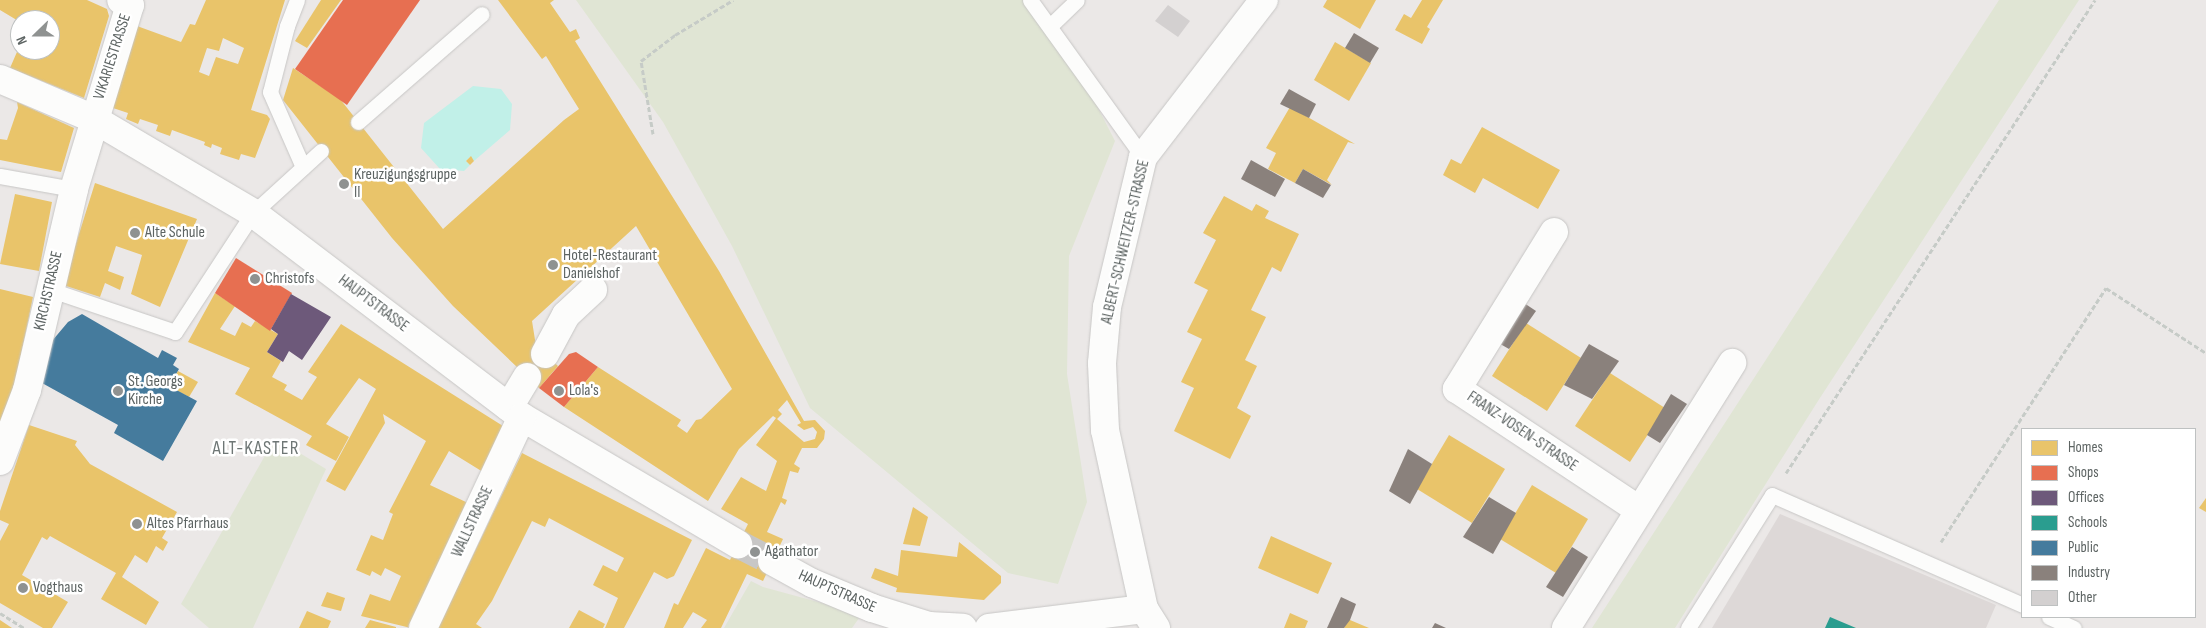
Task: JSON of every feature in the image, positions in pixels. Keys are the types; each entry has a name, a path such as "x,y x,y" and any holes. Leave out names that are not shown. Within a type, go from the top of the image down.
{"street":[{"name":"VIKARIESTRASSE","path":"92,118 130,5 121,0"},
{"name":"ALBERT-SCHWEITZER-STRASSE","path":"1150,618 1105,430 1102,362 1108,307 1143,157 1264,0"},
{"name":"HAUPTSTRASSE","path":"0,79 92,118 253,213 516,412 738,544"},
{"name":"KIRCHSTRASSE","path":"0,461 27,390 48,289 92,118"},
{"name":"FRANZ-VOSEN-STRASSE","path":"1554,232 1457,389 1639,510"},
{"path":"545,354 566,315 593,290"},
{"path":"1566,628 1732,363"},
{"name":"WALLSTRASSE","path":"423,628 516,412 527,376"},
{"name":"HAUPTSTRASSE","path":"772,561 812,582 872,608 929,626 963,628"},
{"path":"989,628 1150,618"}],"lane":[{"path":"297,0 287,26 270,92 303,167"},
{"path":"1030,0 1143,157"},
{"path":"1050,26 1078,0"},
{"path":"358,122 482,14"},
{"path":"48,289 175,332 253,213 321,151"},
{"path":"0,176 74,189"},
{"path":"1688,628 1772,495 2021,605"},
{"path":"2051,618 2074,628"}],"path":[{"path":"653,134 641,61 675,35 733,0"},
{"path":"1772,495 2095,0"},
{"path":"1928,563 2106,288 2206,353"},
{"path":"0,613 24,628"}],"shaded area":[{"path":"1780,514 1996,605 1986,628 1712,628"}],"green space":[{"path":"576,0 1026,0 1078,69 1115,141 1069,256 1067,374 1087,502 1058,584 1008,573 810,408 732,246 663,122"},
{"path":"1999,0 2079,0 1818,401 1675,628 1592,628"},
{"path":"275,438 326,469 253,628 209,628 181,604"},
{"path":"751,581 763,587 862,614 852,628 724,628"}],"water":[{"path":"473,86 501,89 512,104 510,130 474,161 470,157 466,161 470,165 464,171 440,169 421,148 424,123"}],"building: Homes":[{"path":"0,0 87,0 107,9 109,16 84,98 10,68 13,60 60,60 60,10 10,10 10,16 0,10"},
{"path":"206,0 285,0 251,110 267,115 270,119 255,158 241,154 239,160 220,154 222,148 212,144 211,148 204,145 205,142 172,130 170,136 156,131 158,125 140,119 138,124 126,119 128,113 110,107 137,26 181,42 190,24 195,25","holes":["223,38 244,48 238,64 216,57 209,76 199,72 207,48 219,51"]},
{"path":"321,0 341,0 307,48 295,41"},
{"path":"498,0 554,0 550,3 570,32 576,29 580,38 575,41 719,271 804,421 815,420 825,431 824,439 817,448 802,448 794,464 800,468 798,473 790,471 782,498 787,500 785,505 781,502 767,532 783,539 763,581 747,574 721,628 701,628 707,620 693,612 683,628 664,628 674,603 678,605 706,548 730,560 748,524 721,509 741,477 766,491 777,461 756,445 776,418 773,416 739,449 708,501 564,407 598,367 681,420 677,426 687,433 696,420 701,419 732,389 636,226 532,321 536,346 558,366 539,388 453,306 392,238 283,100 293,68 340,99 443,229 564,120 579,109 546,56 542,59","holes":["787,400 801,423 797,425 804,430 813,427 817,432 815,439 804,442 777,419 782,414 778,410"]},
{"path":"1327,0 1376,0 1360,29 1323,7"},
{"path":"1422,0 1443,0 1427,27 1430,29 1422,44 1395,30 1404,14 1411,18"},
{"path":"1335,42 1371,63 1349,101 1314,80"},
{"path":"17,102 74,128 61,172 0,160 0,139 7,140 18,108"},
{"path":"1290,107 1355,144 1348,142 1327,180 1332,185 1303,169 1295,183 1268,169 1276,153 1266,148"},
{"path":"1482,127 1560,170 1538,209 1483,178 1475,193 1443,175 1451,159 1461,164"},
{"path":"471,156 474,161 470,165 466,161"},
{"name":"Alte Schule","path":"95,183 197,219 160,307 131,294 142,255 116,246 108,271 124,277 120,290 105,283 100,297 63,285"},
{"path":"15,194 52,202 39,271 0,264"},
{"path":"1224,196 1252,211 1256,204 1269,211 1265,218 1299,234 1281,272 1272,267 1251,310 1266,317 1245,360 1257,366 1237,408 1251,416 1230,459 1174,431 1194,388 1181,382 1202,339 1187,332 1208,290 1194,283 1216,240 1203,233"},
{"path":"0,289 33,297 12,399 0,429"},
{"path":"215,293 235,306 220,329 235,336 242,322 251,327 255,321 278,334 267,352 281,361 272,377 287,385 284,390 302,400 317,377 308,372 341,324 503,426 483,472 449,451 430,485 468,503 411,628 361,616 370,594 390,601 401,576 385,568 381,576 372,571 370,576 356,570 371,535 383,540 393,514 389,512 426,441 383,414 385,423 345,491 326,481 376,389 359,378 326,424 349,437 336,461 306,445 312,436 235,394 250,368 188,342"},
{"path":"1526,323 1581,358 1547,411 1492,376"},
{"path":"178,371 198,382 189,397 169,386"},
{"path":"1610,373 1665,408 1630,462 1575,426"},
{"path":"29,425 77,441 75,445 90,464 177,512 162,538 168,542 163,551 156,546 147,563 135,555 122,577 159,602 146,625 101,599 116,573 50,536 47,540 42,537 22,575 68,602 52,628 43,628 0,603 0,541 9,524 0,520 0,511"},
{"path":"1449,435 1505,469 1472,523 1417,489"},
{"path":"522,453 692,540 674,576 667,579 654,572 624,628 605,628 618,598 593,585 603,565 617,572 624,558 549,518 545,527 532,521 492,601 476,624 482,628 438,628"},
{"path":"1532,485 1588,519 1556,573 1500,539"},
{"path":"2206,498 2206,512 2199,508"},
{"path":"913,507 928,517 920,546 903,544"},
{"path":"1271,536 1332,563 1318,594 1258,568"},
{"path":"959,542 1001,576 1001,583 984,600 896,592 897,588 871,578 875,568 898,576 901,550 957,557"},
{"path":"327,592 345,598 341,611 321,606"},
{"path":"579,610 605,624 603,628 569,628"},
{"path":"307,611 331,621 328,628 299,628"},
{"path":"1290,613 1308,621 1305,628 1284,628"},
{"path":"1348,619 1350,620 1369,628 1344,628"},
{"path":"0,620 12,628 0,628"},
{"path":"370,620 396,627 396,628 365,628"}],"building: Shops":[{"path":"343,0 420,0 347,105 295,69"},
{"path":"236,258 292,293 270,331 215,293"},
{"path":"576,352 598,367 564,407 539,388 569,354"}],"building: Offices":[{"path":"291,294 331,317 302,360 289,351 283,362 267,352 278,334 271,329"}],"building: Schools":[{"path":"1830,617 1856,628 1825,628"}],"building: Public":[{"name":"St. Georgs Kirche","path":"82,314 158,358 162,350 177,358 173,365 179,369 169,386 197,401 163,461 114,433 118,425 42,383 52,341 68,322"}],"building: Industry":[{"path":"1354,33 1379,48 1370,63 1345,48"},
{"path":"1289,89 1316,104 1309,118 1280,104"},
{"path":"1251,160 1285,179 1275,197 1241,179"},
{"path":"1303,169 1331,185 1323,198 1295,183"},
{"path":"1521,301 1536,311 1509,349 1495,341"},
{"path":"1589,344 1619,361 1592,399 1564,385"},
{"path":"1671,394 1687,404 1660,443 1647,435"},
{"path":"1408,449 1432,464 1410,504 1389,491"},
{"path":"1489,497 1516,513 1493,554 1463,537"},
{"path":"1572,547 1588,557 1563,597 1546,587"},
{"path":"1341,597 1356,604 1350,620 1344,628 1327,628"},
{"path":"1435,623 1446,628 1432,628"}],"building: Other":[{"path":"1168,5 1190,21 1178,37 1155,21"}],"tunnel":[{"path":"738,544 772,561"}],"place":[{"name":"Kreuzigungsgruppe II","path":"344,184"},
{"name":"Alte Schule","path":"135,233"},
{"name":"Hotel-Restaurant Danielshof","path":"553,265"},
{"name":"Christofs","path":"255,279"},
{"name":"St. Georgs Kirche","path":"118,391"},
{"name":"Lola's","path":"559,391"},
{"name":"Altes Pfarrhaus","path":"137,524"},
{"name":"Agathator","path":"755,552"},
{"name":"Vogthaus","path":"23,588"}],"district":[{"name":"ALT-KASTER","path":"256,449"}]}
